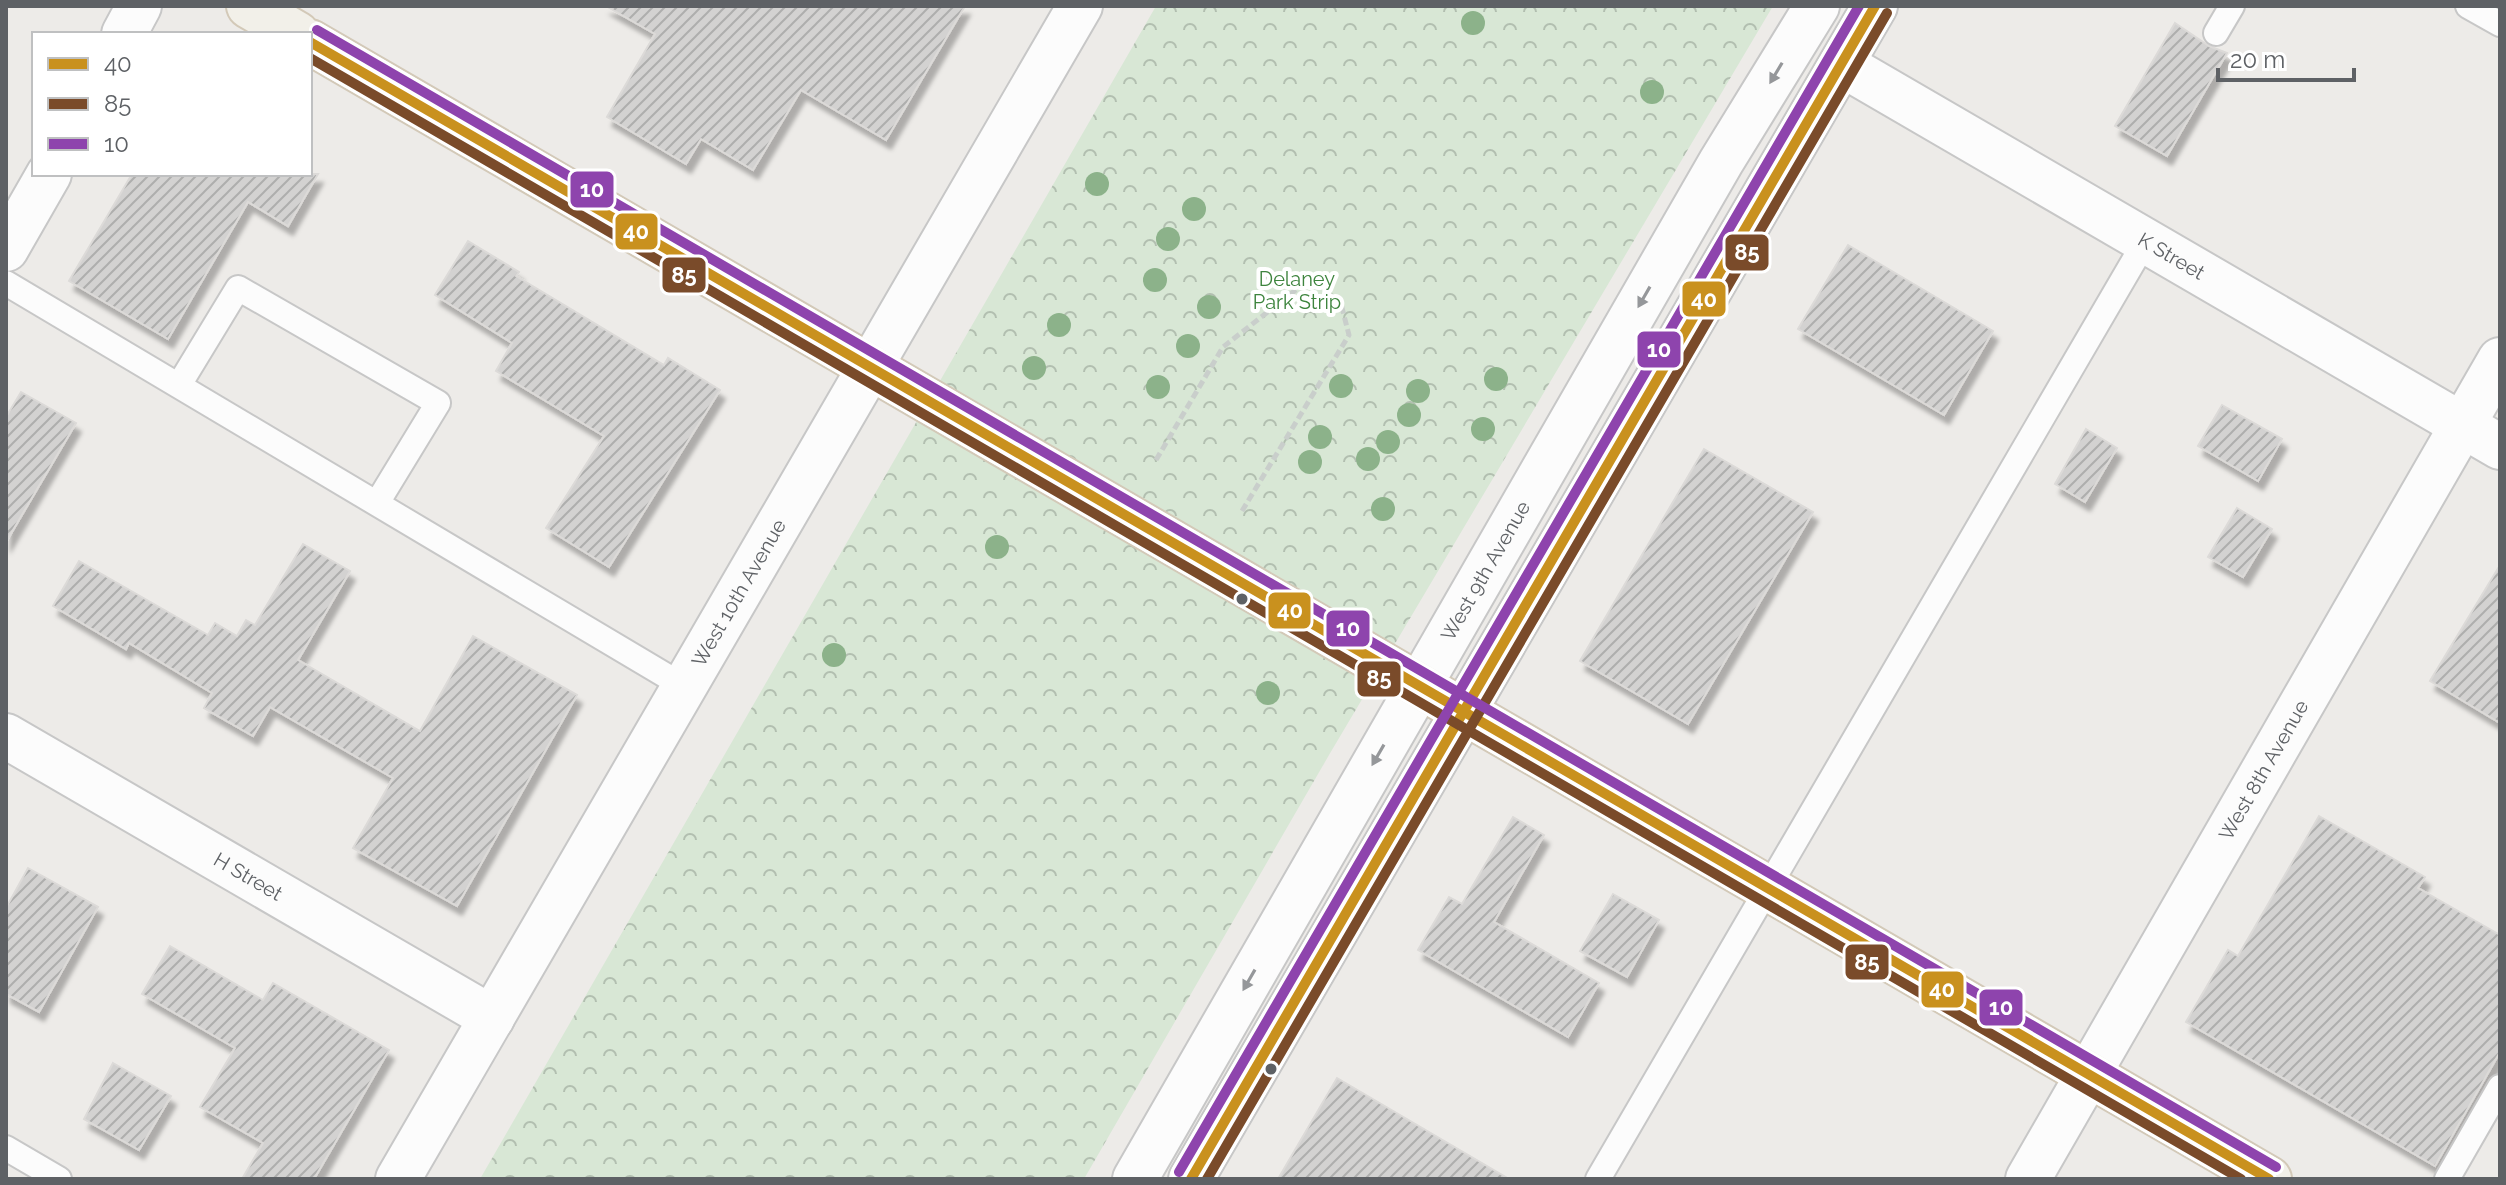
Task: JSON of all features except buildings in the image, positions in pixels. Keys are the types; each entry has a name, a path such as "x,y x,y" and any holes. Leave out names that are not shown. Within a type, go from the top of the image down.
{"main road":[{"path":"249,6 294,32"},
{"path":"312,43 2088,1077 2269,1179"}],"street":[{"path":"125,32 139,6"},
{"name":"West 10th Avenue","path":"398,1179 1080,6"},
{"name":"West 9th Avenue","path":"1135,1179 1721,162 1817,6"},
{"path":"1191,1179 1875,6"},
{"name":"K Street","path":"1843,65 2500,447"},
{"path":"6,249 48,176"},
{"name":"West 8th Avenue","path":"2028,1179 2500,360"},
{"name":"H Street","path":"6,736 492,1018"}],"lane":[{"path":"2216,33 2232,6"},
{"path":"2468,6 2500,24"},
{"path":"1598,1179 2146,240"},
{"path":"6,283 685,687"},
{"path":"179,385 238,288 438,403 377,503"},
{"path":"2447,1179 2500,1087"},
{"path":"6,1148 59,1179"}],"path":[{"path":"1156,460 1223,347 1297,289"},
{"path":"1242,511 1349,335 1340,300"}],"green space":[{"name":"Delaney Park Strip","path":"1156,6 1773,6 1329,755 1084,1179 480,1179"}],"transit line":[{"name":"10","path":"1179,1172 1859,6"},
{"name":"40","path":"1191,1179 1875,6"},
{"name":"85","path":"1207,1179 1887,13"},
{"name":"10","path":"317,30 2276,1167"},
{"name":"40","path":"312,43 2269,1179"},
{"name":"85","path":"312,59 2241,1179"}]}
